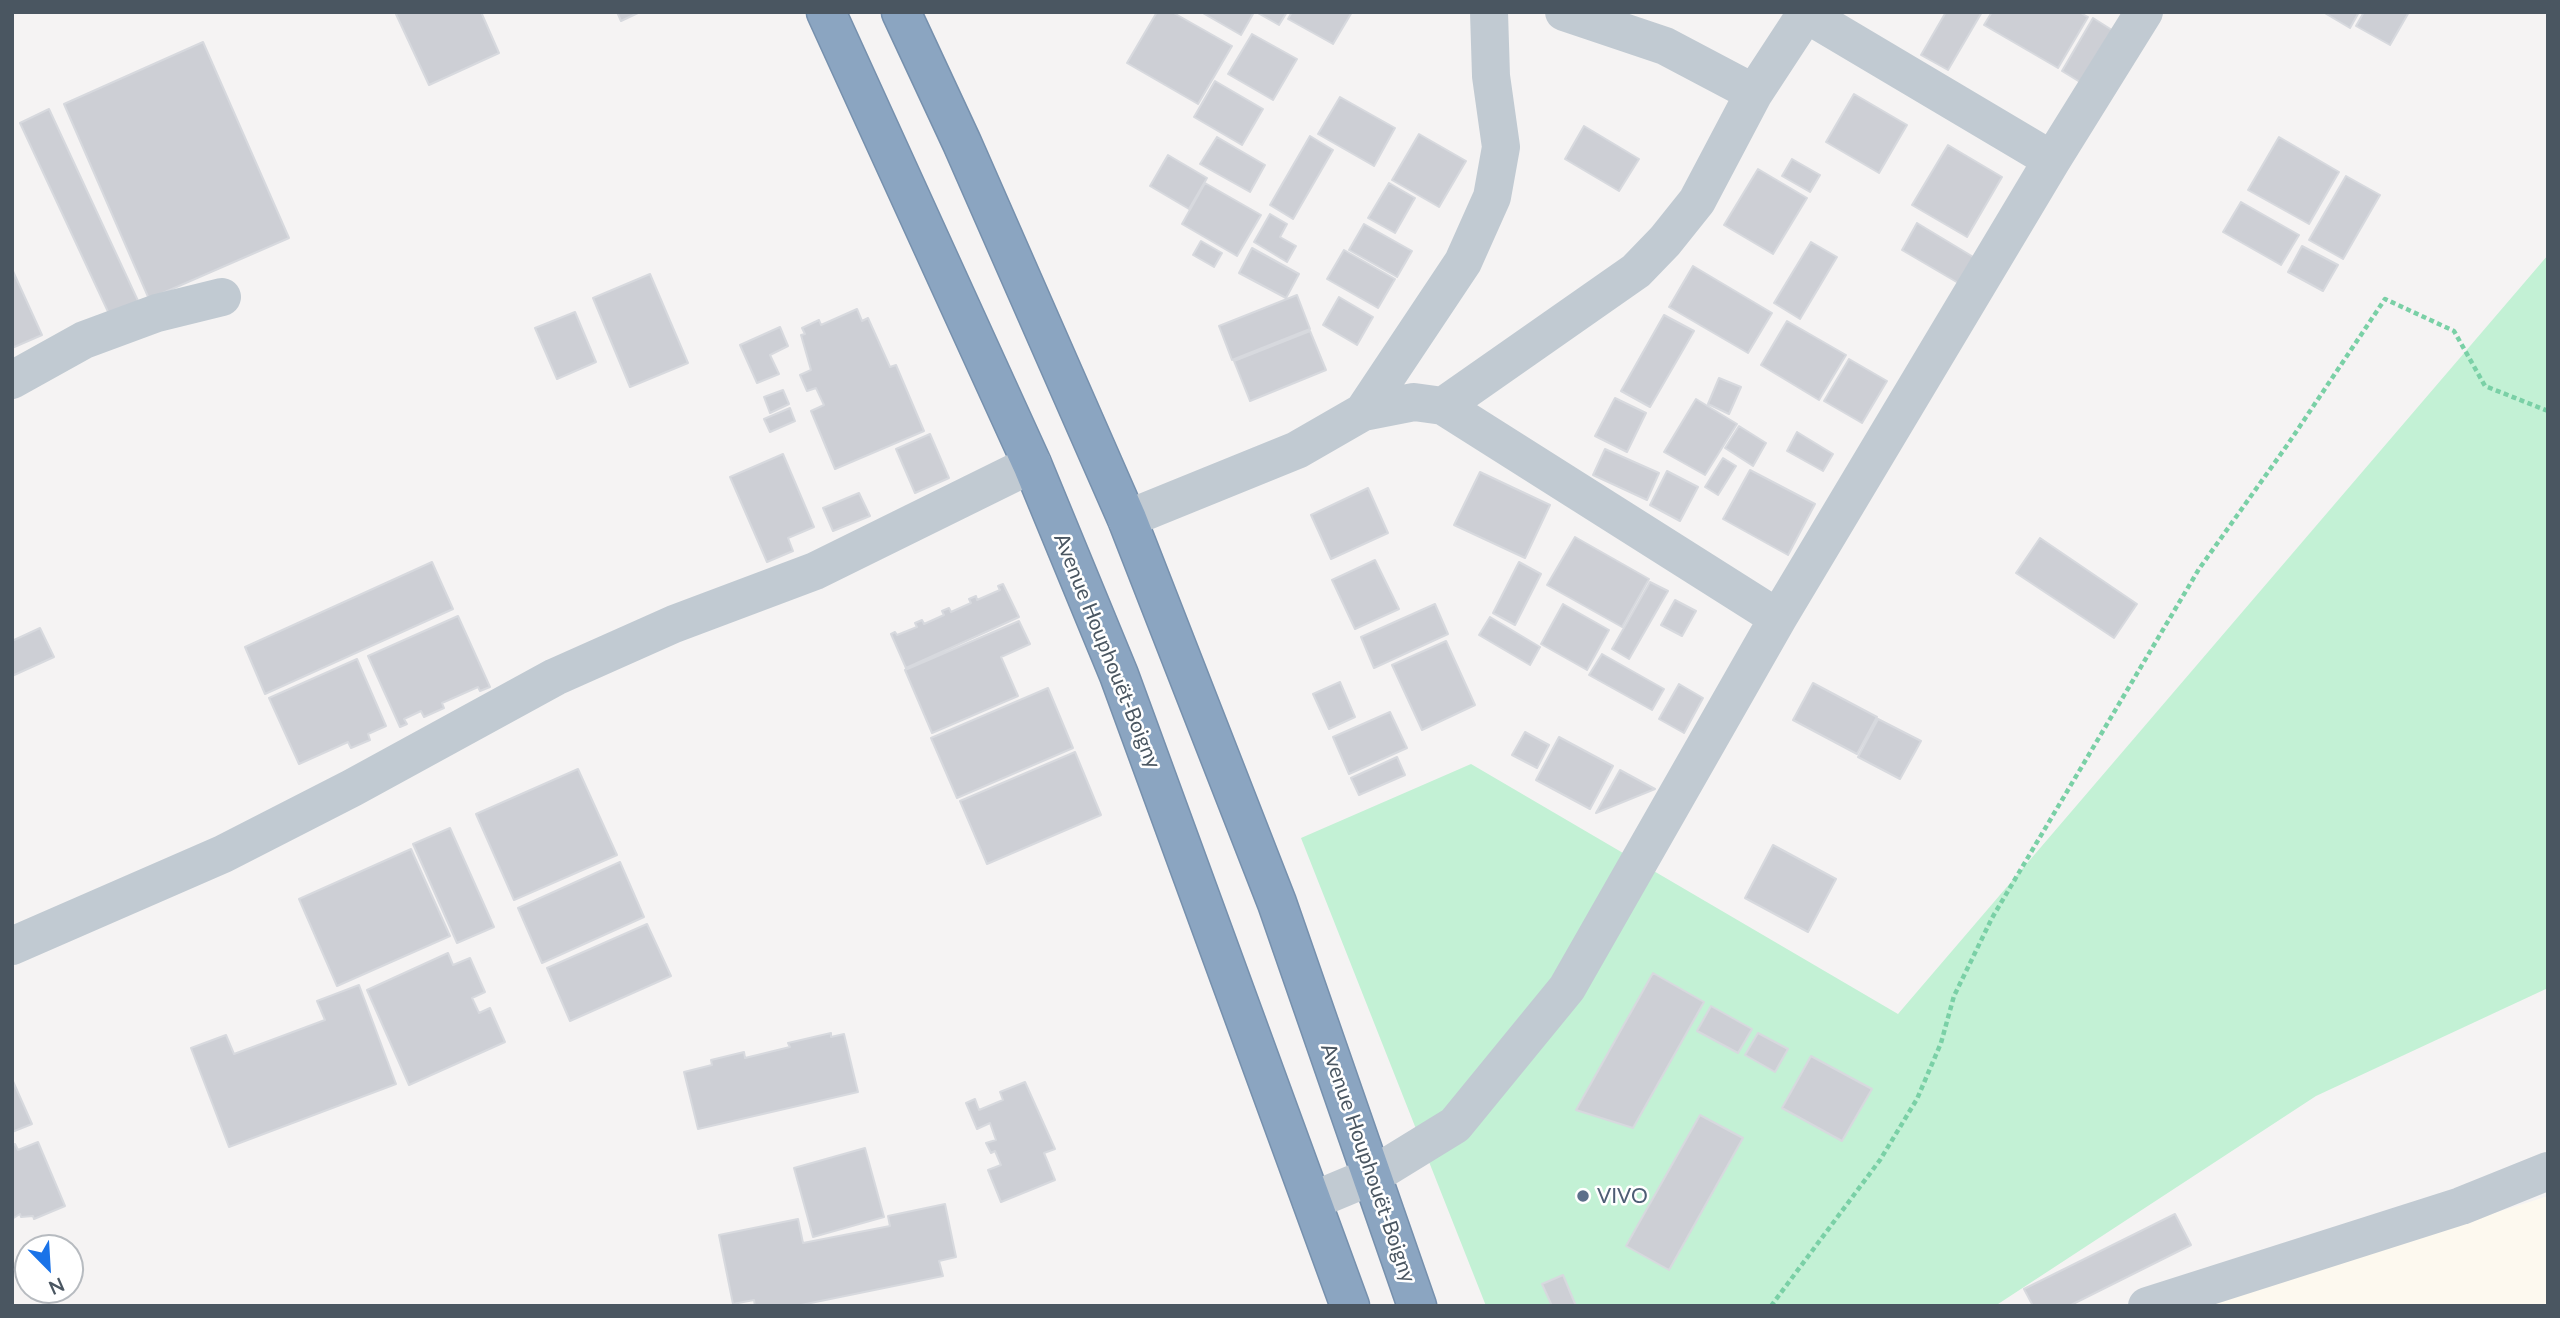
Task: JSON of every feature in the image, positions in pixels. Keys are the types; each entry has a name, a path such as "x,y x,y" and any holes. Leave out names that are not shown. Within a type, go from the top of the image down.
{"highway":[{"name":"Avenue Houphouët-Boigny","path":"826,12 1032,464 1119,675 1350,1306"},
{"name":"Avenue Houphouët-Boigny","path":"901,12 962,143 1127,519 1277,903 1418,1306"}],"street":[{"path":"1363,412 1463,262 1492,197 1501,147 1491,76 1489,12"},
{"path":"1564,12 1665,46 1754,93"},
{"path":"1312,1201 1372,1176 1455,1125 1567,988 1778,618 2052,160 2144,12"},
{"path":"1443,406 1636,271 1697,201 1754,93 1807,13 2052,160"},
{"path":"12,380 84,340 157,313 222,297"},
{"path":"1127,519 1297,450 1363,412 1414,401 1443,406 1778,618"},
{"path":"12,946 223,854 352,788 555,677 674,624 815,571 1032,464"},
{"path":"2147,1306 2461,1206 2548,1171"}],"path":[{"path":"1770,1306 1880,1160 1917,1099 1941,1043 1954,996 1992,918 2199,569 2288,444 2385,299 2454,331 2485,386 2548,411"}],"shaded area":[{"path":"2548,1196 2548,1306 2205,1306 2214,1302"}],"green space":[{"path":"2548,255 2548,988 2316,1096 1995,1306 1486,1306 1301,838 1471,764 1898,1014"}],"building":[{"path":"395,12 481,12 499,53 429,85"},
{"path":"617,12 640,12 621,21"},
{"path":"1157,12 1172,12 1232,46 1198,104 1127,63"},
{"path":"1201,12 1250,12 1253,14 1241,35"},
{"path":"1256,12 1287,12 1279,25"},
{"path":"1292,12 1352,12 1333,44 1288,19"},
{"path":"1946,12 1982,12 1948,70 1921,55"},
{"path":"1992,12 2079,12 2088,17 2058,68 1984,25"},
{"path":"2323,12 2359,12 2350,28"},
{"path":"2364,12 2409,12 2390,45 2356,26"},
{"path":"2093,18 2112,30 2080,82 2062,71"},
{"path":"1252,34 1297,59 1273,100 1228,74"},
{"path":"203,42 289,238 149,299 64,104"},
{"path":"1215,81 1263,109 1242,145 1194,117"},
{"path":"1854,94 1907,125 1879,173 1826,142"},
{"path":"1340,97 1395,128 1374,166 1318,134"},
{"path":"49,109 139,303 110,316 20,123"},
{"path":"1584,126 1639,159 1619,191 1565,159"},
{"path":"1419,134 1466,161 1439,207 1392,180"},
{"path":"1310,136 1333,150 1293,219 1270,205"},
{"path":"1217,137 1265,165 1250,192 1200,164"},
{"path":"2279,137 2339,172 2309,224 2248,190"},
{"path":"1948,145 2002,177 1967,237 1912,205"},
{"path":"1168,155 1207,178 1189,209 1150,186"},
{"path":"1792,159 1820,175 1810,192 1782,176"},
{"path":"1758,169 1807,198 1773,254 1724,225"},
{"path":"2346,176 2380,195 2343,259 2309,240"},
{"path":"1205,183 1261,215 1237,256 1182,224"},
{"path":"1389,183 1415,198 1395,233 1368,218"},
{"path":"2241,202 2299,235 2281,265 2223,232"},
{"path":"1270,214 1287,224 1280,237 1296,246 1287,262 1254,242"},
{"path":"1917,223 1975,258 1960,284 1902,250"},
{"path":"1364,224 1412,251 1397,277 1349,250"},
{"path":"1201,241 1222,253 1214,267 1193,255"},
{"path":"1811,242 1837,257 1800,319 1774,303"},
{"path":"2302,246 2338,265 2323,291 2288,272"},
{"path":"1252,248 1299,274 1286,298 1239,273"},
{"path":"1344,250 1395,279 1378,308 1327,279"},
{"path":"1693,266 1772,313 1748,353 1669,307"},
{"path":"12,269 42,335 12,348"},
{"path":"650,274 688,363 630,387 593,298"},
{"path":"1297,295 1310,329 1232,360 1219,326"},
{"path":"1339,297 1373,317 1357,345 1323,325"},
{"path":"857,309 862,321 868,318 890,367 896,365 924,431 835,469 811,411 824,405 816,388 807,391 800,375 811,370 801,335 805,334 802,328 819,320 821,325"},
{"path":"575,312 596,362 557,379 535,328"},
{"path":"1664,315 1694,331 1650,407 1621,391"},
{"path":"1787,321 1846,355 1819,400 1761,365"},
{"path":"780,327 788,346 770,355 779,374 757,383 740,345"},
{"path":"1310,331 1326,370 1250,401 1234,361"},
{"path":"1849,359 1887,381 1862,423 1824,401"},
{"path":"1719,378 1741,387 1729,414 1708,404"},
{"path":"783,390 789,404 770,413 764,397"},
{"path":"1615,398 1646,413 1627,452 1595,436"},
{"path":"1696,399 1737,424 1705,475 1664,452"},
{"path":"790,408 795,421 770,432 764,419"},
{"path":"1739,426 1766,443 1753,466 1725,448"},
{"path":"1797,432 1833,454 1823,471 1787,451"},
{"path":"930,434 949,478 915,493 896,449"},
{"path":"1605,449 1659,473 1647,500 1593,475"},
{"path":"783,454 814,527 788,538 793,551 767,562 730,477"},
{"path":"1723,458 1736,466 1718,495 1705,487"},
{"path":"1750,470 1815,504 1788,555 1723,519"},
{"path":"1667,471 1698,487 1680,521 1650,505"},
{"path":"1480,472 1550,505 1525,558 1454,525"},
{"path":"1368,488 1388,533 1331,559 1311,515"},
{"path":"859,493 870,516 833,531 823,508"},
{"path":"1575,537 1649,579 1622,627 1547,585"},
{"path":"2040,538 2137,604 2114,638 2016,573"},
{"path":"1375,560 1399,609 1355,629 1332,580"},
{"path":"432,562 453,609 265,694 245,647"},
{"path":"1519,562 1541,574 1515,625 1493,613"},
{"path":"1650,582 1668,591 1629,659 1612,649"},
{"path":"1003,584 1019,617 906,668 891,634 895,632 897,635 917,627 915,623 922,620 924,624 944,615 942,611 949,608 951,612 971,603 969,599 976,596 977,600 1000,590 998,586"},
{"path":"1675,600 1696,611 1682,636 1661,625"},
{"path":"1435,604 1448,634 1374,668 1361,637"},
{"path":"1563,604 1609,630 1587,670 1541,644"},
{"path":"458,616 490,687 480,691 478,687 442,703 444,708 424,717 421,711 404,719 407,724 400,727 368,656"},
{"path":"1490,617 1540,647 1530,665 1479,635"},
{"path":"1019,621 1030,644 1001,657 1018,696 932,733 905,670"},
{"path":"40,628 54,657 12,676 12,641"},
{"path":"1446,641 1475,705 1422,730 1392,665"},
{"path":"1602,654 1664,689 1652,710 1589,675"},
{"path":"357,659 386,726 368,734 370,740 351,748 348,742 299,764 269,698"},
{"path":"1340,682 1355,717 1329,729 1313,694"},
{"path":"1813,683 1877,717 1857,754 1793,720"},
{"path":"1679,684 1703,698 1684,733 1659,719"},
{"path":"1048,688 1073,748 957,798 931,738"},
{"path":"1390,712 1407,748 1349,774 1333,737"},
{"path":"1878,719 1921,741 1900,779 1858,757"},
{"path":"1525,732 1549,745 1537,768 1512,755"},
{"path":"1559,737 1613,766 1590,809 1536,780"},
{"path":"1075,752 1101,815 987,864 960,801"},
{"path":"1397,757 1405,775 1359,795 1351,778"},
{"path":"578,769 617,855 514,900 476,814"},
{"path":"1620,770 1655,789 1596,813"},
{"path":"450,828 494,927 457,943 413,844"},
{"path":"1773,845 1836,879 1808,932 1745,898"},
{"path":"411,849 450,936 337,986 299,899"},
{"path":"620,862 644,917 542,963 518,908"},
{"path":"647,924 671,976 570,1021 547,968"},
{"path":"448,953 453,965 470,958 485,992 472,998 479,1013 490,1008 505,1042 409,1085 367,990"},
{"path":"1653,973 1704,1002 1633,1128 1576,1110"},
{"path":"359,985 396,1084 229,1147 191,1048 226,1035 234,1054 325,1020 317,1001"},
{"path":"1711,1006 1752,1029 1738,1053 1697,1031"},
{"path":"831,1033 831,1037 844,1034 858,1092 698,1129 684,1072 712,1065 711,1060 744,1052 745,1058 790,1047 788,1043"},
{"path":"1758,1033 1788,1049 1775,1072 1745,1055"},
{"path":"1811,1056 1872,1089 1842,1141 1782,1108"},
{"path":"12,1079 32,1124 12,1132"},
{"path":"1025,1082 1055,1149 1044,1153 1055,1180 1001,1202 988,1170 1001,1165 995,1151 991,1153 986,1143 996,1140 990,1123 977,1129 966,1103 975,1099 979,1110 1003,1100 1000,1092"},
{"path":"1700,1115 1743,1138 1669,1270 1626,1246"},
{"path":"38,1142 65,1206 34,1219 33,1216 21,1217 20,1214 12,1219 12,1145 15,1144 18,1150"},
{"path":"865,1148 884,1217 813,1237 794,1168"},
{"path":"945,1204 956,1257 939,1261 943,1276 796,1306 755,1306 754,1300 733,1304 719,1235 798,1219 803,1243 890,1226 888,1216"},
{"path":"2175,1214 2191,1245 2069,1306 2033,1306 2024,1289"},
{"path":"1563,1275 1576,1306 1552,1306 1542,1284"}],"place":[{"name":"VIVO","path":"1583,1196"}]}
